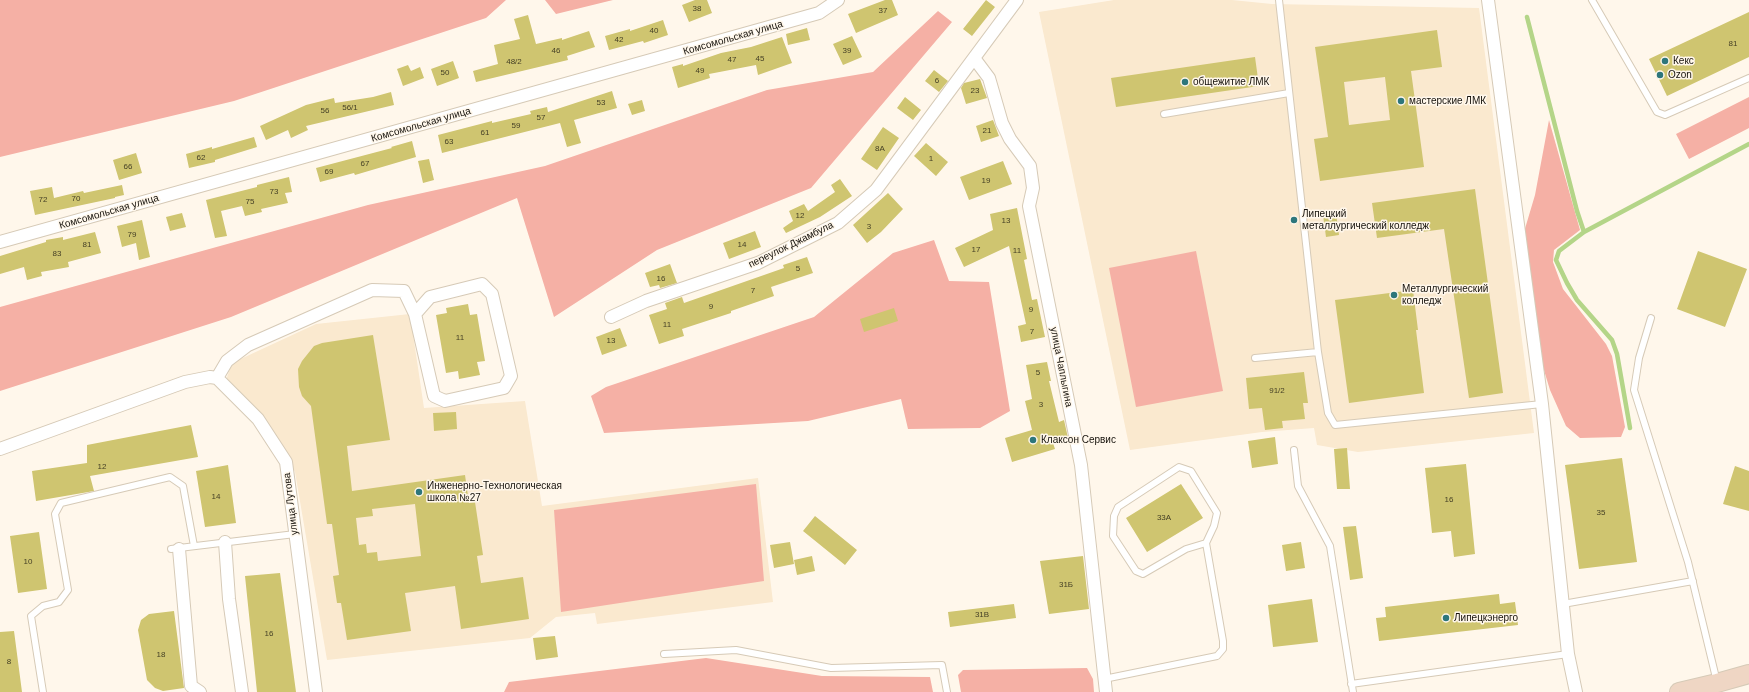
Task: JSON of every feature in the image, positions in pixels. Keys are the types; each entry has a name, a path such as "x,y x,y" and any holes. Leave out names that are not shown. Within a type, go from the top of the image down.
{"main road":[{"path":"1679,692 1749,674"}],"street":[{"name":"Комсомольская улица","path":"0,242 819,13 838,0"},
{"name":"переулок Джамбула","path":"611,317 646,301 758,263 838,222 876,190 1017,0"},
{"path":"1488,0 1542,404 1568,654 1576,692"},
{"name":"улица Чаплыгина","path":"974,58 989,78 1002,123 1010,139 1030,166 1033,188 1029,206 1081,465 1092,551 1106,692"},
{"path":"0,449 185,382 210,377 217,378 227,361 248,345 372,290 404,291 415,314 434,396 445,401 504,388 511,376 492,294 482,284 430,297 415,314"},
{"name":"улица Лутова","path":"217,378 258,419 286,462 294,534 316,692"},
{"path":"225,542 229,599 242,692"},
{"path":"175,549 191,686 200,692"}],"lane":[{"path":"1279,0 1288,93 1318,352 1328,413 1335,425 1542,404"},
{"path":"1592,0 1657,112 1665,115 1749,78"},
{"path":"1164,114 1288,93"},
{"path":"1651,318 1639,358 1634,390 1693,581 1717,683"},
{"path":"1255,358 1318,352"},
{"path":"1294,450 1298,486 1330,546 1353,692"},
{"path":"1104,679 1217,656 1223,649 1223,641 1206,543 1214,526 1217,513 1190,471 1180,467 1118,507 1114,516 1113,536 1136,571 1143,574 1186,549 1206,543"},
{"path":"43,692 31,616 42,606 59,602 68,590 55,514 61,503 170,477 182,486 194,546"},
{"path":"175,549 294,534"},
{"path":"1563,604 1693,581"},
{"path":"664,654 736,650 831,668 942,664 947,692"},
{"path":"1351,684 1568,654"}],"shaded area":[{"path":"0,0 506,0 486,18 234,101 0,157"},
{"path":"545,0 613,0 556,14"},
{"name":"Липецкий металлургический колледж","path":"1114,0 1232,0 1272,4 1479,8 1534,433 1358,452 1317,445 1314,428 1262,432 1130,450 1039,12"},
{"path":"938,11 952,22 811,188 657,250 554,317 517,198 231,317 0,391 0,307 368,205 545,166 767,90 873,72"},
{"path":"1749,97 1749,128 1689,159 1676,134"},
{"path":"1549,120 1580,230 1554,250 1553,262 1563,289 1606,344 1612,356 1625,427 1621,437 1580,438 1566,426 1550,390 1543,367 1524,232 1535,195"},
{"path":"934,240 949,281 989,282 1010,411 980,428 908,429 901,399 808,421 604,433 591,396 606,387 814,317 893,253"},
{"path":"1196,251 1223,391 1136,407 1109,268"},
{"name":"Инженерно-Технологическая школа №27","path":"410,314 424,408 525,401 542,506 758,478 773,602 597,624 595,613 556,617 530,638 327,660 295,472 272,431 226,380 232,363 316,324"},
{"path":"756,484 764,581 561,612 554,510"},
{"path":"706,658 822,676 930,677 933,692 504,692 509,682"},
{"path":"1087,668 1093,679 1094,692 961,692 958,675 963,670"}],"building":[{"path":"695,0 707,0 712,13 689,22 682,5"},
{"path":"885,0 892,0 898,15 856,33 848,14"},
{"path":"986,0 995,7 972,36 963,29"},
{"path":"1749,12 1749,57 1667,96 1649,59"},
{"path":"528,15 536,44 562,38 562,40 589,31 595,47 567,56 568,60 476,82 473,71 498,64 494,45 520,39 514,19"},
{"path":"663,20 668,35 644,43 643,41 609,50 605,36 630,29 630,31"},
{"path":"807,28 810,40 788,45 786,34"},
{"name":"мастерские ЛМК","path":"1437,30 1442,67 1411,71 1424,167 1320,181 1314,139 1328,137 1315,47","holes":["1385,77 1390,120 1349,125 1344,82"]},
{"path":"852,36 862,57 843,65 833,44"},
{"path":"782,37 792,63 758,75 756,65 709,74 710,78 678,88 672,67 683,64 683,66 721,53 751,47"},
{"name":"общежитие ЛМК","path":"1255,57 1259,86 1116,107 1111,78"},
{"path":"453,61 459,78 437,86 431,69"},
{"path":"408,65 411,71 420,67 424,78 403,86 397,69"},
{"path":"934,70 948,81 939,92 925,81"},
{"path":"980,79 987,98 966,104 961,88 964,83"},
{"path":"612,91 617,108 574,120 581,143 567,147 560,123 442,153 438,135 492,121 492,123 531,114 530,111 547,107 548,112"},
{"path":"391,92 394,105 306,126 308,130 291,138 288,130 266,140 260,126 306,105 334,98 335,103 373,97"},
{"path":"905,97 921,110 913,120 897,108"},
{"path":"642,100 645,111 632,115 628,104"},
{"path":"993,120 999,136 981,142 976,126"},
{"path":"883,127 899,138 877,170 861,159"},
{"path":"254,137 257,147 215,160 215,162 189,168 186,154 212,147 212,149"},
{"path":"412,141 416,157 355,175 354,173 320,182 316,168 392,148 391,147"},
{"path":"926,143 948,162 936,176 914,156"},
{"path":"136,153 142,173 119,180 113,160"},
{"path":"429,159 434,180 423,183 418,161"},
{"path":"1003,161 1012,184 969,200 960,177"},
{"path":"289,177 292,192 285,193 288,203 261,209 262,212 245,216 242,206 221,211 227,236 215,238 206,200"},
{"path":"840,179 852,196 820,217 786,233 783,228 793,221 789,211 804,204 808,211 835,192 831,185"},
{"path":"122,185 124,195 35,215 30,191 52,187 54,198 83,191 84,193"},
{"path":"1475,189 1503,393 1469,398 1444,229 1377,238 1372,203"},
{"path":"888,193 903,209 881,232 867,243 853,225"},
{"path":"1017,208 1027,259 1024,260 1032,300 1037,299 1045,337 1021,342 1018,326 1026,324 1009,246 964,267 955,248 993,230 990,214"},
{"path":"182,213 186,227 170,231 166,217"},
{"path":"1336,213 1339,235 1326,237 1323,215"},
{"path":"142,220 150,257 139,260 136,243 122,247 117,226"},
{"path":"755,231 761,247 729,259 723,243"},
{"path":"95,232 101,253 68,262 69,267 41,272 42,276 27,280 24,267 0,274 0,256 46,242 46,240 63,237 63,240"},
{"path":"1698,251 1747,269 1725,327 1677,309"},
{"path":"807,257 813,273 771,287 774,296 731,311 731,313 682,329 684,336 659,344 649,315 667,309 665,303 682,297 684,303 784,268 783,265"},
{"path":"670,264 677,283 660,288 659,285 650,287 645,273"},
{"path":"1413,290 1418,330 1416,330 1424,393 1349,403 1335,300"},
{"path":"468,304 470,315 477,314 485,361 477,362 480,375 459,379 458,371 446,373 436,315 447,313 446,308"},
{"path":"894,308 898,321 864,332 860,319"},
{"path":"620,328 627,346 602,355 596,337"},
{"path":"373,335 390,440 347,446 352,491 465,475 469,503 475,502 483,555 477,556 481,583 523,577 529,619 461,629 455,586 405,593 411,631 347,640 341,603 337,603 333,576 339,575 332,524 327,524 311,406 302,396 299,387 298,369 302,361 314,346 322,343","holes":["415,504 421,556 378,561 377,552 367,553 366,544 359,545 356,518 373,516 372,509"]},
{"path":"1047,362 1051,381 1049,381 1059,422 1064,420 1068,438 1053,443 1055,449 1012,462 1005,438 1032,430 1025,401 1032,399 1026,365"},
{"path":"1304,372 1308,403 1303,403 1305,419 1282,421 1283,428 1265,430 1262,408 1249,409 1246,378"},
{"path":"456,412 457,429 434,431 433,413"},
{"path":"191,425 198,457 90,476 94,491 36,501 32,471 87,463 87,445"},
{"path":"1275,437 1278,464 1252,468 1248,441"},
{"path":"1347,448 1350,489 1337,489 1334,449"},
{"path":"1622,458 1637,562 1579,569 1565,465"},
{"path":"1466,464 1475,554 1454,557 1451,531 1432,533 1425,468"},
{"path":"228,465 236,523 205,527 196,471"},
{"path":"1735,466 1749,471 1749,511 1723,504"},
{"path":"1181,484 1203,518 1147,552 1126,518"},
{"path":"815,516 857,550 845,565 803,531"},
{"path":"1356,526 1363,578 1350,580 1343,527"},
{"path":"39,532 47,589 18,593 10,536"},
{"path":"790,542 794,564 774,568 770,545"},
{"path":"1301,542 1305,568 1286,571 1282,545"},
{"path":"812,556 815,571 797,575 794,560"},
{"path":"1083,556 1089,609 1049,614 1040,561"},
{"path":"280,573 296,692 257,692 245,576"},
{"name":"Липецкэнерго","path":"1499,594 1500,604 1515,602 1518,625 1379,641 1376,618 1386,617 1385,607"},
{"path":"1312,599 1318,642 1273,647 1268,605"},
{"path":"1014,604 1016,618 950,627 948,612"},
{"path":"174,611 184,688 163,691 155,688 147,680 138,630 141,620 149,614"},
{"path":"14,631 22,692 0,692 0,632"},
{"path":"555,636 558,657 536,660 533,638"}],"waterway":[{"path":"1527,17 1577,211 1584,232"},
{"path":"1630,428 1617,354 1612,340 1577,300 1556,260 1559,251 1584,232 1749,144"}],"place":[{"name":"Кекс","path":"1665,61"},
{"name":"Ozon","path":"1660,75"},
{"name":"общежитие ЛМК","path":"1185,82"},
{"name":"мастерские ЛМК","path":"1401,101"},
{"name":"Липецкий металлургический колледж","path":"1294,220"},
{"name":"Металлургический колледж","path":"1394,295"},
{"name":"Клаксон Сервис","path":"1033,440"},
{"name":"Инженерно-Технологическая школа №27","path":"419,492"},
{"name":"Липецкэнерго","path":"1446,618"}]}
